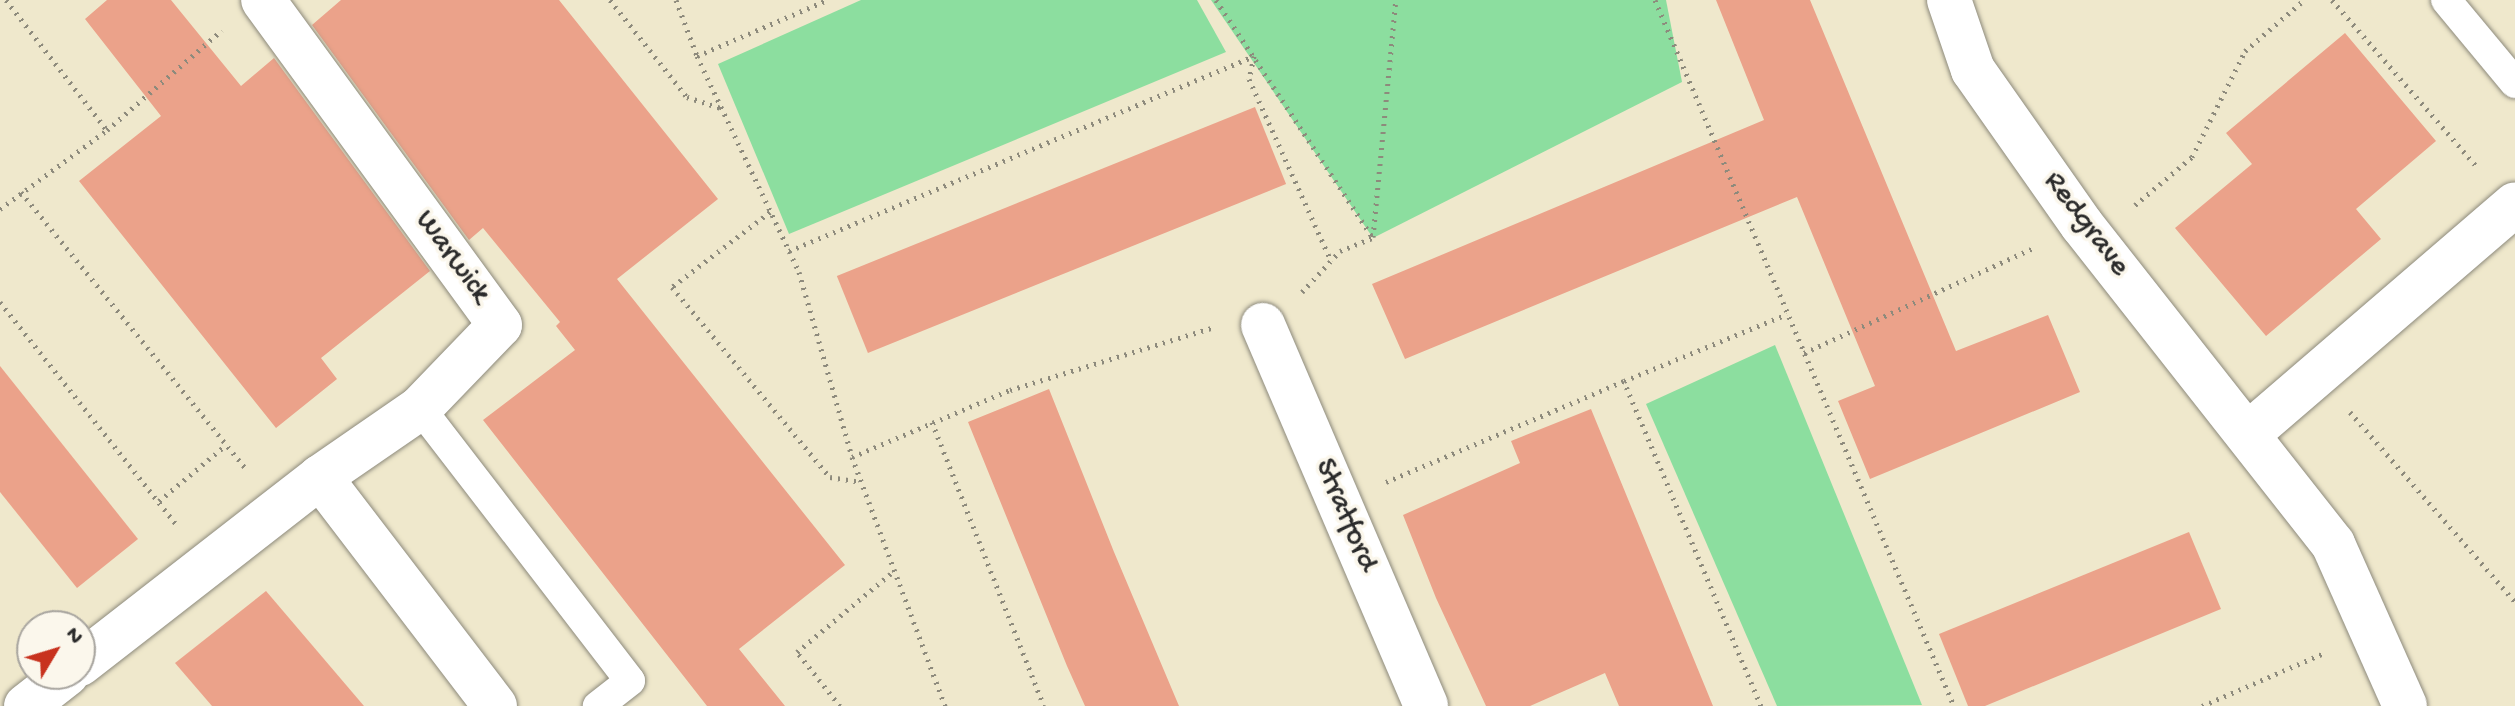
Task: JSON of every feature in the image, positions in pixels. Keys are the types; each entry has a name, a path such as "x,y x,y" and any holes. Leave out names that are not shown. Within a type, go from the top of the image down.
{"street":[{"name":"Redgrave","path":"1949,0 1973,70 2089,232 2333,544 2405,706"},
{"name":"Warwick","path":"96,652 320,477 420,408 500,325 248,10"},
{"path":"2248,434 2513,205"},
{"name":"Stratford","path":"1261,320 1426,706"},
{"path":"320,477 495,706"},
{"path":"26,706 46,690"}],"lane":[{"path":"2446,0 2515,83"},
{"path":"420,408 630,681 598,706"}],"path":[{"path":"6,0 107,130"},
{"path":"610,0 687,97 722,109"},
{"path":"676,0 697,56 789,251 852,457 945,706"},
{"path":"697,56 827,0"},
{"path":"1216,0 1373,238"},
{"path":"1373,238 1396,0"},
{"path":"1655,0 1954,706"},
{"path":"1804,353 2089,232 2192,157 2245,51 2304,0"},
{"path":"2332,0 2513,205"},
{"path":"0,209 107,130 248,10"},
{"path":"789,251 1254,56"},
{"path":"1254,56 1249,79 1331,261"},
{"path":"21,192 278,509"},
{"path":"770,212 672,287 830,477 862,482"},
{"path":"852,457 1010,390 1261,320 1305,290 1340,251 1373,238"},
{"path":"0,302 208,564"},
{"path":"1339,503 1787,314"},
{"path":"2317,374 2515,602"},
{"path":"1624,381 1761,706"},
{"path":"932,422 1044,706"},
{"path":"159,501 226,445"},
{"path":"840,706 797,652 895,570"},
{"path":"2202,706 2372,632"}],"green space":[{"path":"861,0 1197,0 1226,52 789,234 718,64"},
{"path":"1211,0 1666,0 1682,82 1373,238"},
{"path":"1775,345 1922,705 1777,706 1646,404"}],"building":[{"path":"107,0 171,0 241,86 274,58 430,271 321,358 337,379 276,428 79,181 161,116 85,19"},
{"path":"341,0 559,0 718,199 617,279 845,565 739,649 785,706 707,706 483,420 575,350 556,326 560,322 483,228 469,240 312,25"},
{"path":"1716,0 1810,0 1956,351 2048,315 2080,392 1870,479 1838,401 1875,386 1797,197 1405,359 1372,284 1764,120"},
{"path":"2345,33 2436,141 2356,209 2381,239 2266,336 2175,228 2252,164 2226,133"},
{"path":"1255,107 1286,184 868,353 837,276"},
{"path":"0,366 138,539 77,588 0,492"},
{"path":"1049,389 1179,706 1085,706 1067,666 968,422"},
{"path":"1591,409 1713,706 1619,706 1605,673 1530,706 1486,706 1436,598 1403,515 1520,463 1511,441"},
{"path":"2189,532 2221,609 1985,706 1968,706 1939,634"},
{"path":"266,591 364,706 212,706 175,663"}]}
